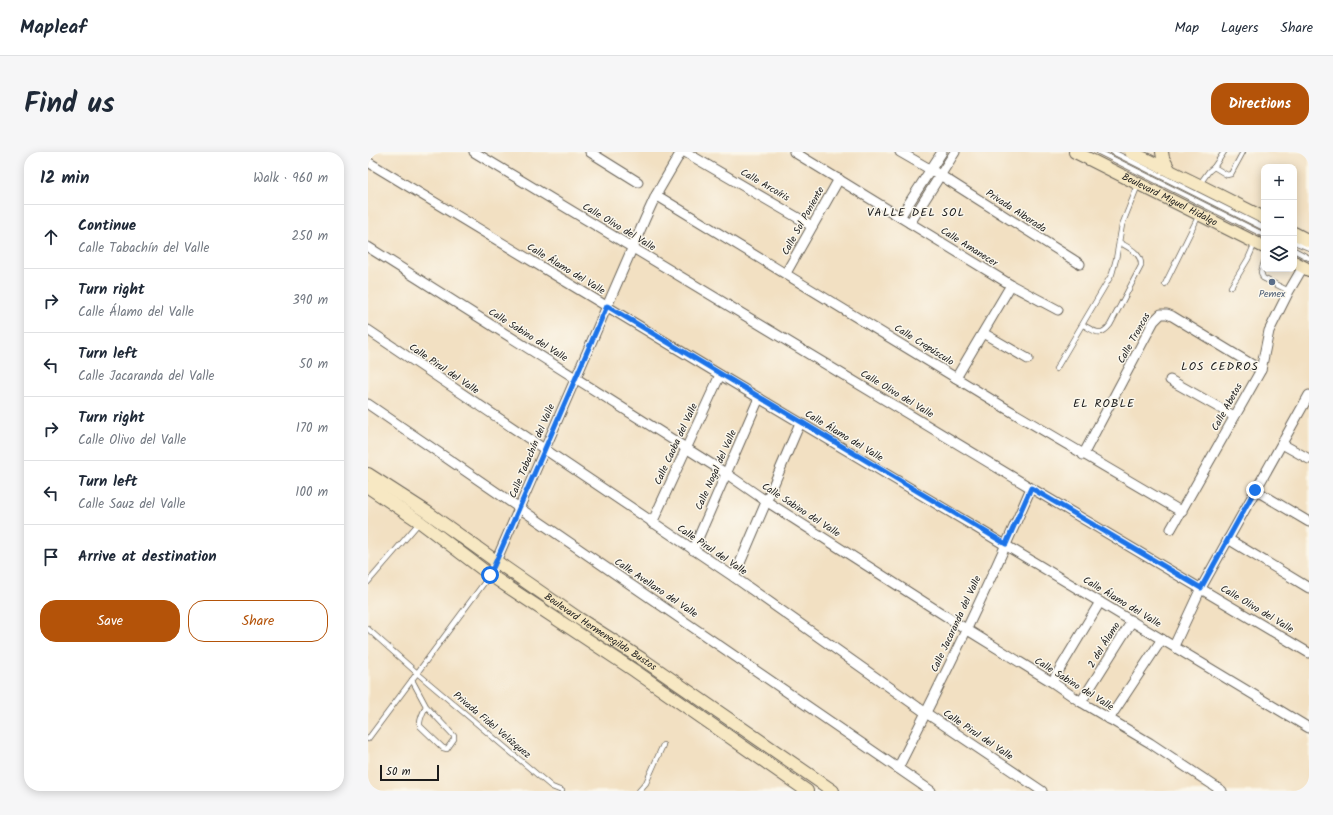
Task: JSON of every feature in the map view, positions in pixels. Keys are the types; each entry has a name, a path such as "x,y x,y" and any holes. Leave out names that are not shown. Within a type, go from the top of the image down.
{"street":[{"name":"Calle Olivo del Valle","path":"474,152 1031,488 1309,653"},
{"path":"590,152 638,182"},
{"name":"Calle Tabachín del Valle","path":"490,575 497,562 544,449 632,248 656,195 681,152"},
{"name":"Calle Arcoíris","path":"685,152 812,226"},
{"name":"Calle Amanecer","path":"794,152 1011,285 1058,310"},
{"name":"Privada Alborada","path":"900,152 940,175 1080,264"},
{"path":"900,217 942,152"},
{"path":"910,223 955,152"},
{"name":"Boulevard Miguel Hidalgo","path":"1075,152 1199,215 1261,242"},
{"path":"1162,152 1163,158 1170,171"},
{"path":"1135,153 1261,216"},
{"name":"Calle Álamo del Valle","path":"368,162 800,423 1006,544 1309,728"},
{"name":"Calle Sol Poniente","path":"786,274 839,179"},
{"name":"Calle Crepúsculo","path":"656,195 956,378 1182,512"},
{"path":"1297,235 1309,241"},
{"name":"Calle Sabino del Valle","path":"368,246 727,474 766,501 966,629 1052,682 1081,702 1150,743 1222,791"},
{"name":"Calle Abetos","path":"1171,529 1261,370 1269,331 1304,264"},
{"path":"956,378 1011,285"},
{"name":"Calle Troncos","path":"1084,455 1154,321 1161,314 1172,316 1261,370"},
{"name":"Calle Pirul del Valle","path":"368,330 734,577 926,713 1042,791"},
{"path":"983,333 1028,359"},
{"name":"Calle Caoba del Valle","path":"652,523 720,375"},
{"path":"1170,380 1234,416"},
{"path":"1174,646 1201,588 1309,396"},
{"name":"Calle Nogal del Valle","path":"693,550 759,398"},
{"name":"Calle Avellano del Valle","path":"368,404 932,791"},
{"path":"734,577 800,423"},
{"path":"1282,444 1309,459"},
{"name":"Boulevard Hermenegildo Bustos","path":"368,474 427,512 578,618 645,661 833,791"},
{"name":"Boulevard Hermenegildo Bustos","path":"368,487 420,522 490,575 635,671 807,791"},
{"name":"Calle Jacaranda del Valle","path":"898,768 966,629 1031,488"},
{"path":"1255,490 1309,522"},
{"path":"1228,539 1309,588"},
{"path":"1052,682 1100,602"},
{"name":"2 del Álamo","path":"1081,702 1132,621"},
{"path":"1109,719 1162,639"}],"lane":[{"path":"1099,152 1261,242 1248,259 1231,287"},
{"path":"1113,152 1261,226"},
{"path":"1199,185 1224,152"},
{"path":"1214,167 1229,175 1243,152"},
{"path":"1056,369 1112,274 1124,218 1138,185"},
{"path":"1165,284 1199,215"},
{"path":"1083,325 1097,332 1102,333 1105,331 1110,325 1141,266 1139,255 1119,242"},
{"path":"1297,243 1309,248"},
{"path":"1297,254 1304,264"},
{"path":"1261,272 1263,278 1289,291"},
{"path":"368,582 420,522"},
{"name":"Calle Tabachín del Valle","path":"368,739 490,575"},
{"name":"Privada Fidel Velázquez","path":"368,628 417,673 552,786 562,791"},
{"path":"412,680 426,706 454,736 454,739 447,749 443,748 420,726 421,717 426,706"},
{"path":"639,791 646,783 663,745"},
{"path":"548,791 552,786"}],"place":[{"name":"Pemex","path":"1272,282"}],"district":[{"name":"VALLE DEL SOL","path":"916,212"},
{"name":"LOS CEDROS","path":"1220,366"},
{"name":"EL ROBLE","path":"1104,403"}],"route":[{"path":"490,575 497,562 544,449 607,306 720,375 1006,544 1031,488 1201,588 1255,490"}]}
